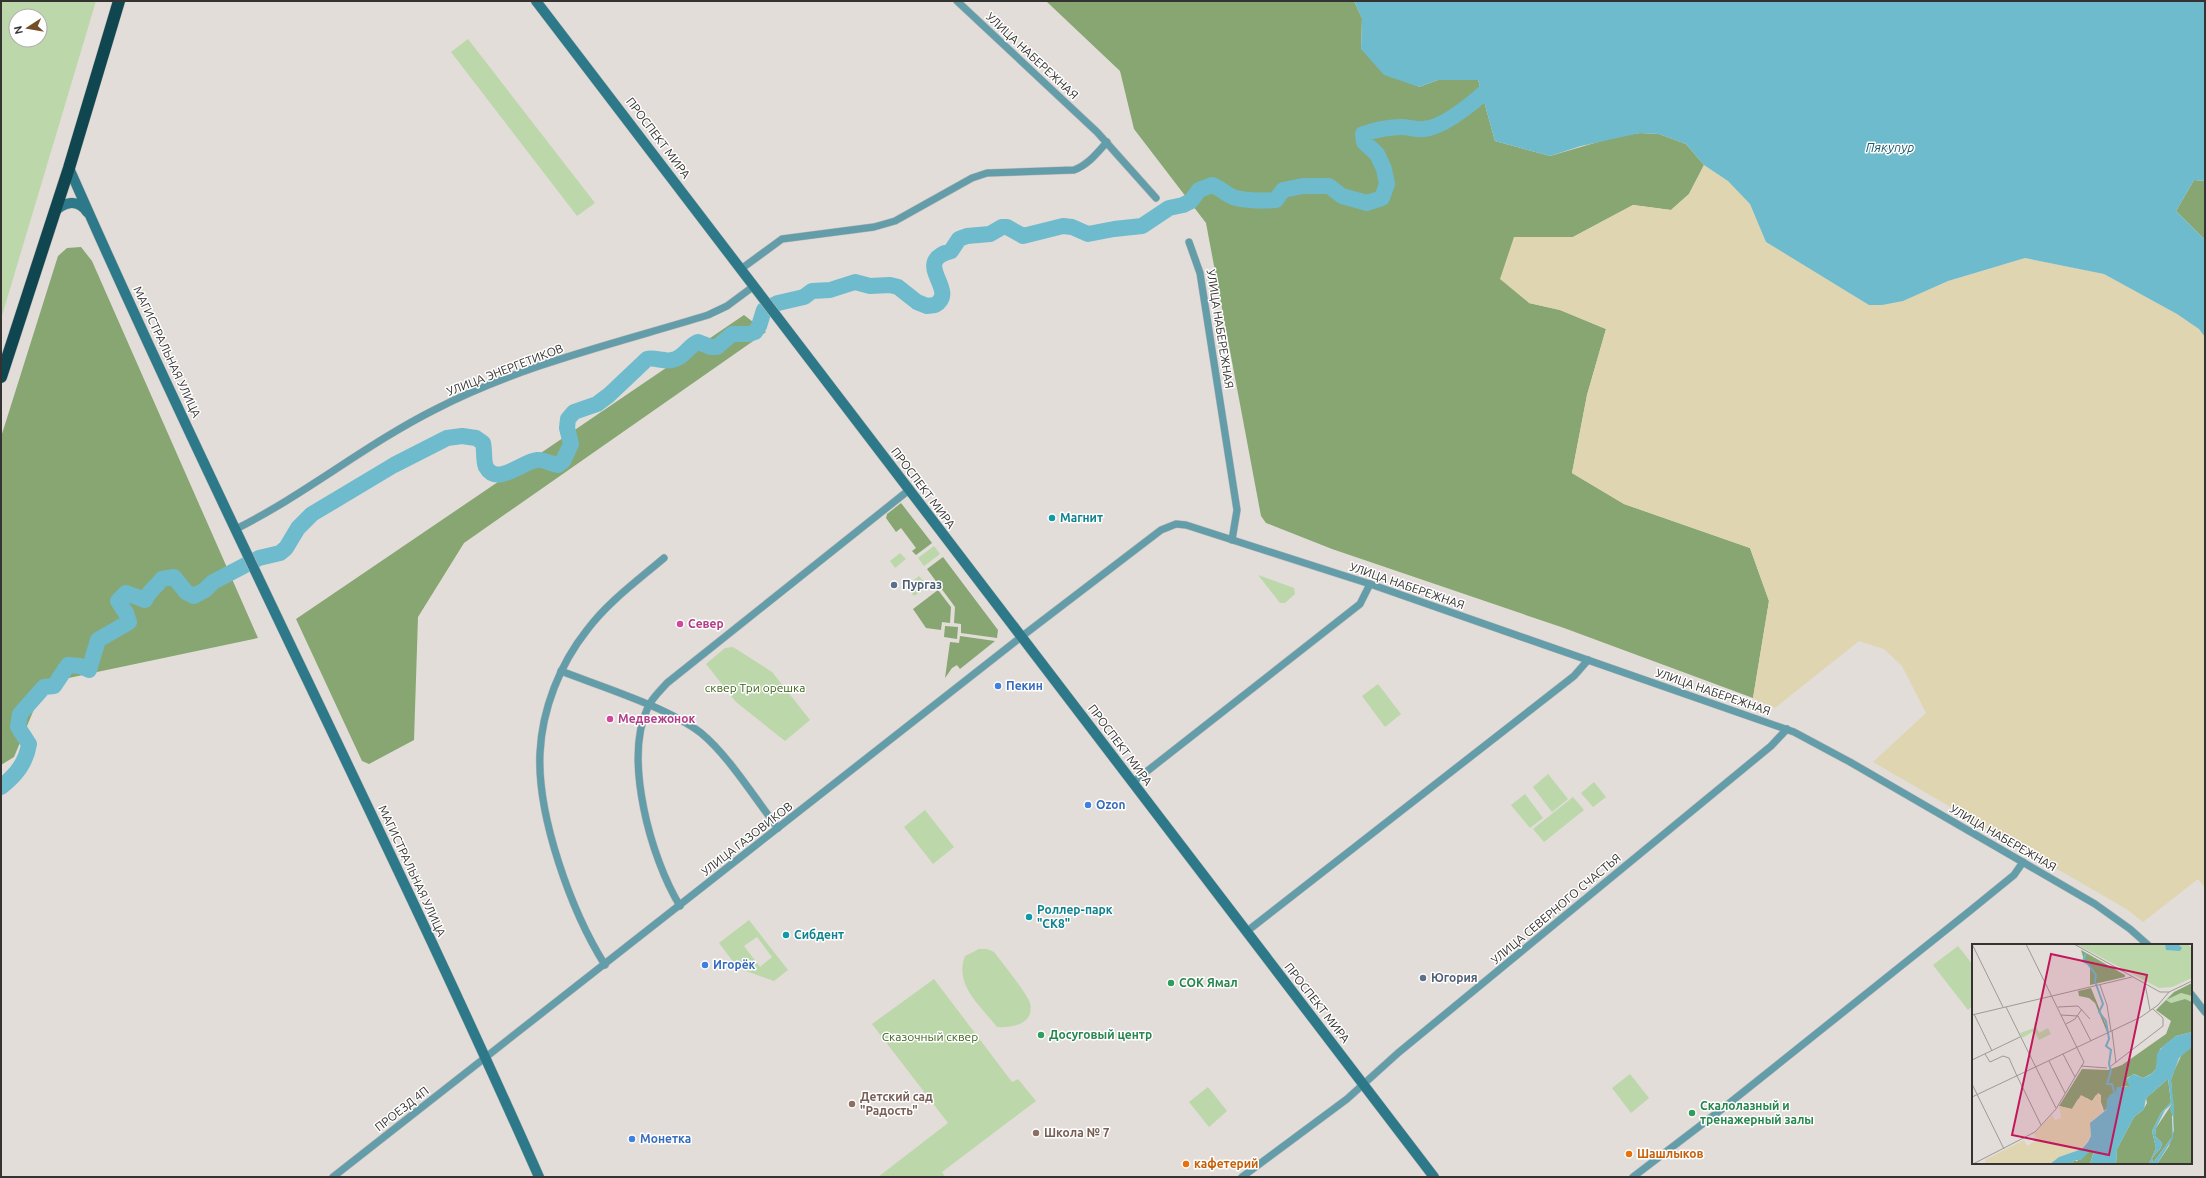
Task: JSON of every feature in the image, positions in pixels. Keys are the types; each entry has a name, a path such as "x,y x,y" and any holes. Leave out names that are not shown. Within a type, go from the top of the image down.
{"highway":[{"path":"1,377 69,168 118,1"}],"main road":[{"name":"ПРОСПЕКТ МИРА","path":"536,1 1434,1177"},
{"name":"МАГИСТРАЛЬНАЯ УЛИЦА","path":"69,168 236,529 486,1058 539,1177"},
{"path":"54,212 62,206 76,203 84,208 91,218"}],"street":[{"name":"УЛИЦА НАБЕРЕЖНАЯ","path":"957,1 1107,142 1156,198"},
{"path":"741,270 782,239 894,222 972,178 987,173 1074,170 1086,164 1107,142"},
{"name":"УЛИЦА НАБЕРЕЖНАЯ","path":"1188,242 1198,263 1201,279 1237,510 1232,540"},
{"name":"УЛИЦА ЭНЕРГЕТИКОВ","path":"236,529 273,509 414,421 448,403 529,370 713,313 756,289"},
{"path":"680,906 672,893 656,850 638,783 639,741 648,706 667,683 909,490"},
{"name":"УЛИЦА НАБЕРЕЖНАЯ","path":"1021,637 1168,526 1186,525 1370,584 1787,730 1810,740 2095,904 2130,929 2147,944"},
{"path":"604,965 594,948 574,906 549,827 543,790 540,754 542,728 548,706 561,671 573,649 598,616 664,558"},
{"path":"1132,783 1360,604 1370,584"},
{"name":"УЛИЦА ГАЗОВИКОВ","path":"486,1058 1021,637"},
{"path":"1246,932 1574,676 1588,660"},
{"path":"561,671 682,720 714,746 778,828"},
{"name":"УЛИЦА СЕВЕРНОГО СЧАСТЬЯ","path":"1242,1177 1347,1099 1363,1084 1771,746 1787,730"},
{"path":"1633,1177 1722,1109 1971,910 2014,875 2023,862"},
{"path":"2192,995 2205,1012"},
{"name":"ПРОЕЗД 4П","path":"333,1177 486,1058"}],"green space":[{"path":"1,1 96,1 1,319"},
{"path":"1046,1 1354,1 1362,18 1361,49 1419,87 1438,80 1478,80 1495,141 1550,156 1615,137 1640,133 1659,134 1686,144 1704,165 1689,194 1671,210 1633,205 1573,237 1514,237 1529,303 1560,310 1606,329 1587,395 1572,473 1624,504 1750,548 1769,601 1753,698 1564,628 1332,549 1266,523 1261,516 1206,223 1134,129 1120,71"},
{"path":"468,39 595,203 577,216 451,52"},
{"path":"2194,180 2205,181 2205,240 2176,211"},
{"path":"81,247 92,261 258,638 45,683 14,757 1,765 1,437 58,256 67,248"},
{"path":"744,315 766,332 464,543 418,617 414,740 369,764 362,761 296,619"},
{"path":"901,503 932,543 916,555 912,551 916,548 901,528 896,532 886,518 887,514"},
{"path":"934,546 940,554 924,566 918,558"},
{"path":"900,553 906,559 895,568 890,561"},
{"path":"943,557 998,630 997,638 961,633 961,624 954,623 955,607 927,569"},
{"path":"1258,575 1294,588 1295,594 1285,603 1280,603"},
{"path":"919,576 925,583 923,590 914,596 907,586"},
{"path":"938,590 951,607 950,623 942,622 941,630 926,628 913,609"},
{"path":"945,626 958,627 957,639 944,637"},
{"path":"960,636 995,641 960,669 957,665 952,668 945,678 950,642 959,643"},
{"name":"сквер Три орешка","path":"733,647 772,672 810,720 785,741 736,702 706,664 725,648"},
{"path":"1378,684 1401,714 1385,727 1362,696"},
{"path":"1548,774 1568,799 1552,812 1533,787"},
{"path":"1594,782 1606,797 1593,807 1581,793"},
{"path":"1525,794 1543,818 1530,828 1511,805"},
{"path":"1573,797 1584,810 1544,842 1533,829"},
{"path":"925,810 954,847 933,864 904,827"},
{"path":"749,920 788,970 774,981 738,968 719,943","holes":["757,937 772,957 760,967 744,946"]},
{"path":"1958,946 1972,964 1972,1006 1968,1010 1933,965"},
{"path":"979,949 987,949 994,952 1025,993 1030,1003 1031,1010 1026,1020 1009,1027 997,1027 970,994 963,976 965,956"},
{"name":"Сказочный сквер","path":"934,979 1012,1082 1018,1079 1036,1101 942,1172 945,1177 878,1177 948,1123 872,1024"},
{"path":"1630,1074 1649,1098 1631,1113 1612,1088"},
{"path":"1208,1087 1227,1111 1209,1127 1189,1102"}],"sand":[{"path":"1704,165 1728,181 1750,204 1766,242 1869,305 1903,301 1948,281 2025,258 2104,274 2177,314 2199,329 2205,337 2205,888 2198,879 2143,922 2128,910 1873,762 1926,713 1902,666 1884,649 1859,641 1775,708 1753,698 1769,601 1750,548 1624,504 1572,473 1587,395 1606,329 1560,310 1529,303 1500,279 1514,237 1573,237 1633,205 1671,210 1689,194"}],"water":[{"name":"Пякупур","path":"1354,1 2205,1 2205,181 2194,180 2176,211 2205,240 2205,337 2199,329 2177,314 2104,274 2025,258 1948,281 1903,301 1882,305 1869,305 1766,242 1750,204 1728,181 1704,165 1686,144 1659,134 1640,133 1581,146 1550,156 1495,141 1478,80 1438,80 1419,87 1384,75 1361,49 1362,18"}],"waterway":[{"path":"1,787 20,768 28,751 29,744 18,727 20,714 44,687 54,686 68,665 80,666 89,670 98,640 129,622 126,613 118,601 126,593 145,600 148,594 162,579 174,577 186,592 194,596 205,590 213,582 259,558 280,553 286,548 298,528 312,514 394,465 447,438 462,436 476,438 483,443 486,467 491,472 497,474 503,474 531,461 537,460 558,465 563,461 571,444 567,428 568,419 574,412 597,404 609,395 647,359 676,359 698,342 711,347 717,347 732,334 749,334 755,332 759,326 764,310 778,303 804,297 812,291 830,290 855,282 870,286 890,285 898,287 917,302 927,306 935,305 941,299 942,292 935,269 935,262 940,256 951,251 959,239 967,236 990,234 1002,227 1007,227 1023,236 1063,226 1072,227 1088,234 1142,226 1169,208 1183,205 1191,201 1199,190 1212,185 1235,198 1253,200 1276,200 1283,190 1303,186 1329,186 1342,196 1367,203 1382,198 1387,184 1384,169 1377,154 1364,142 1363,134 1392,128 1405,127 1421,129 1433,127 1443,123 1463,110 1497,81"}],"place":[{"name":"Магнит","path":"1052,518"},
{"name":"Пургаз","path":"894,585"},
{"name":"Север","path":"680,624"},
{"name":"Пекин","path":"998,686"},
{"name":"Медвежонок","path":"610,719"},
{"name":"Ozon","path":"1088,805"},
{"name":"Роллер-парк \"СК8\"","path":"1029,917"},
{"name":"Сибдент","path":"786,935"},
{"name":"Игорёк","path":"705,965"},
{"name":"Югория","path":"1423,978"},
{"name":"СОК Ямал","path":"1171,983"},
{"name":"Досуговый центр","path":"1041,1035"},
{"name":"Детский сад \"Радость\"","path":"852,1104"},
{"name":"Скалолазный и тренажерный залы","path":"1692,1113"},
{"name":"Школа № 7","path":"1036,1133"},
{"name":"Монетка","path":"632,1139"},
{"name":"Шашлыков","path":"1629,1154"},
{"name":"кафетерий","path":"1186,1164"}]}
